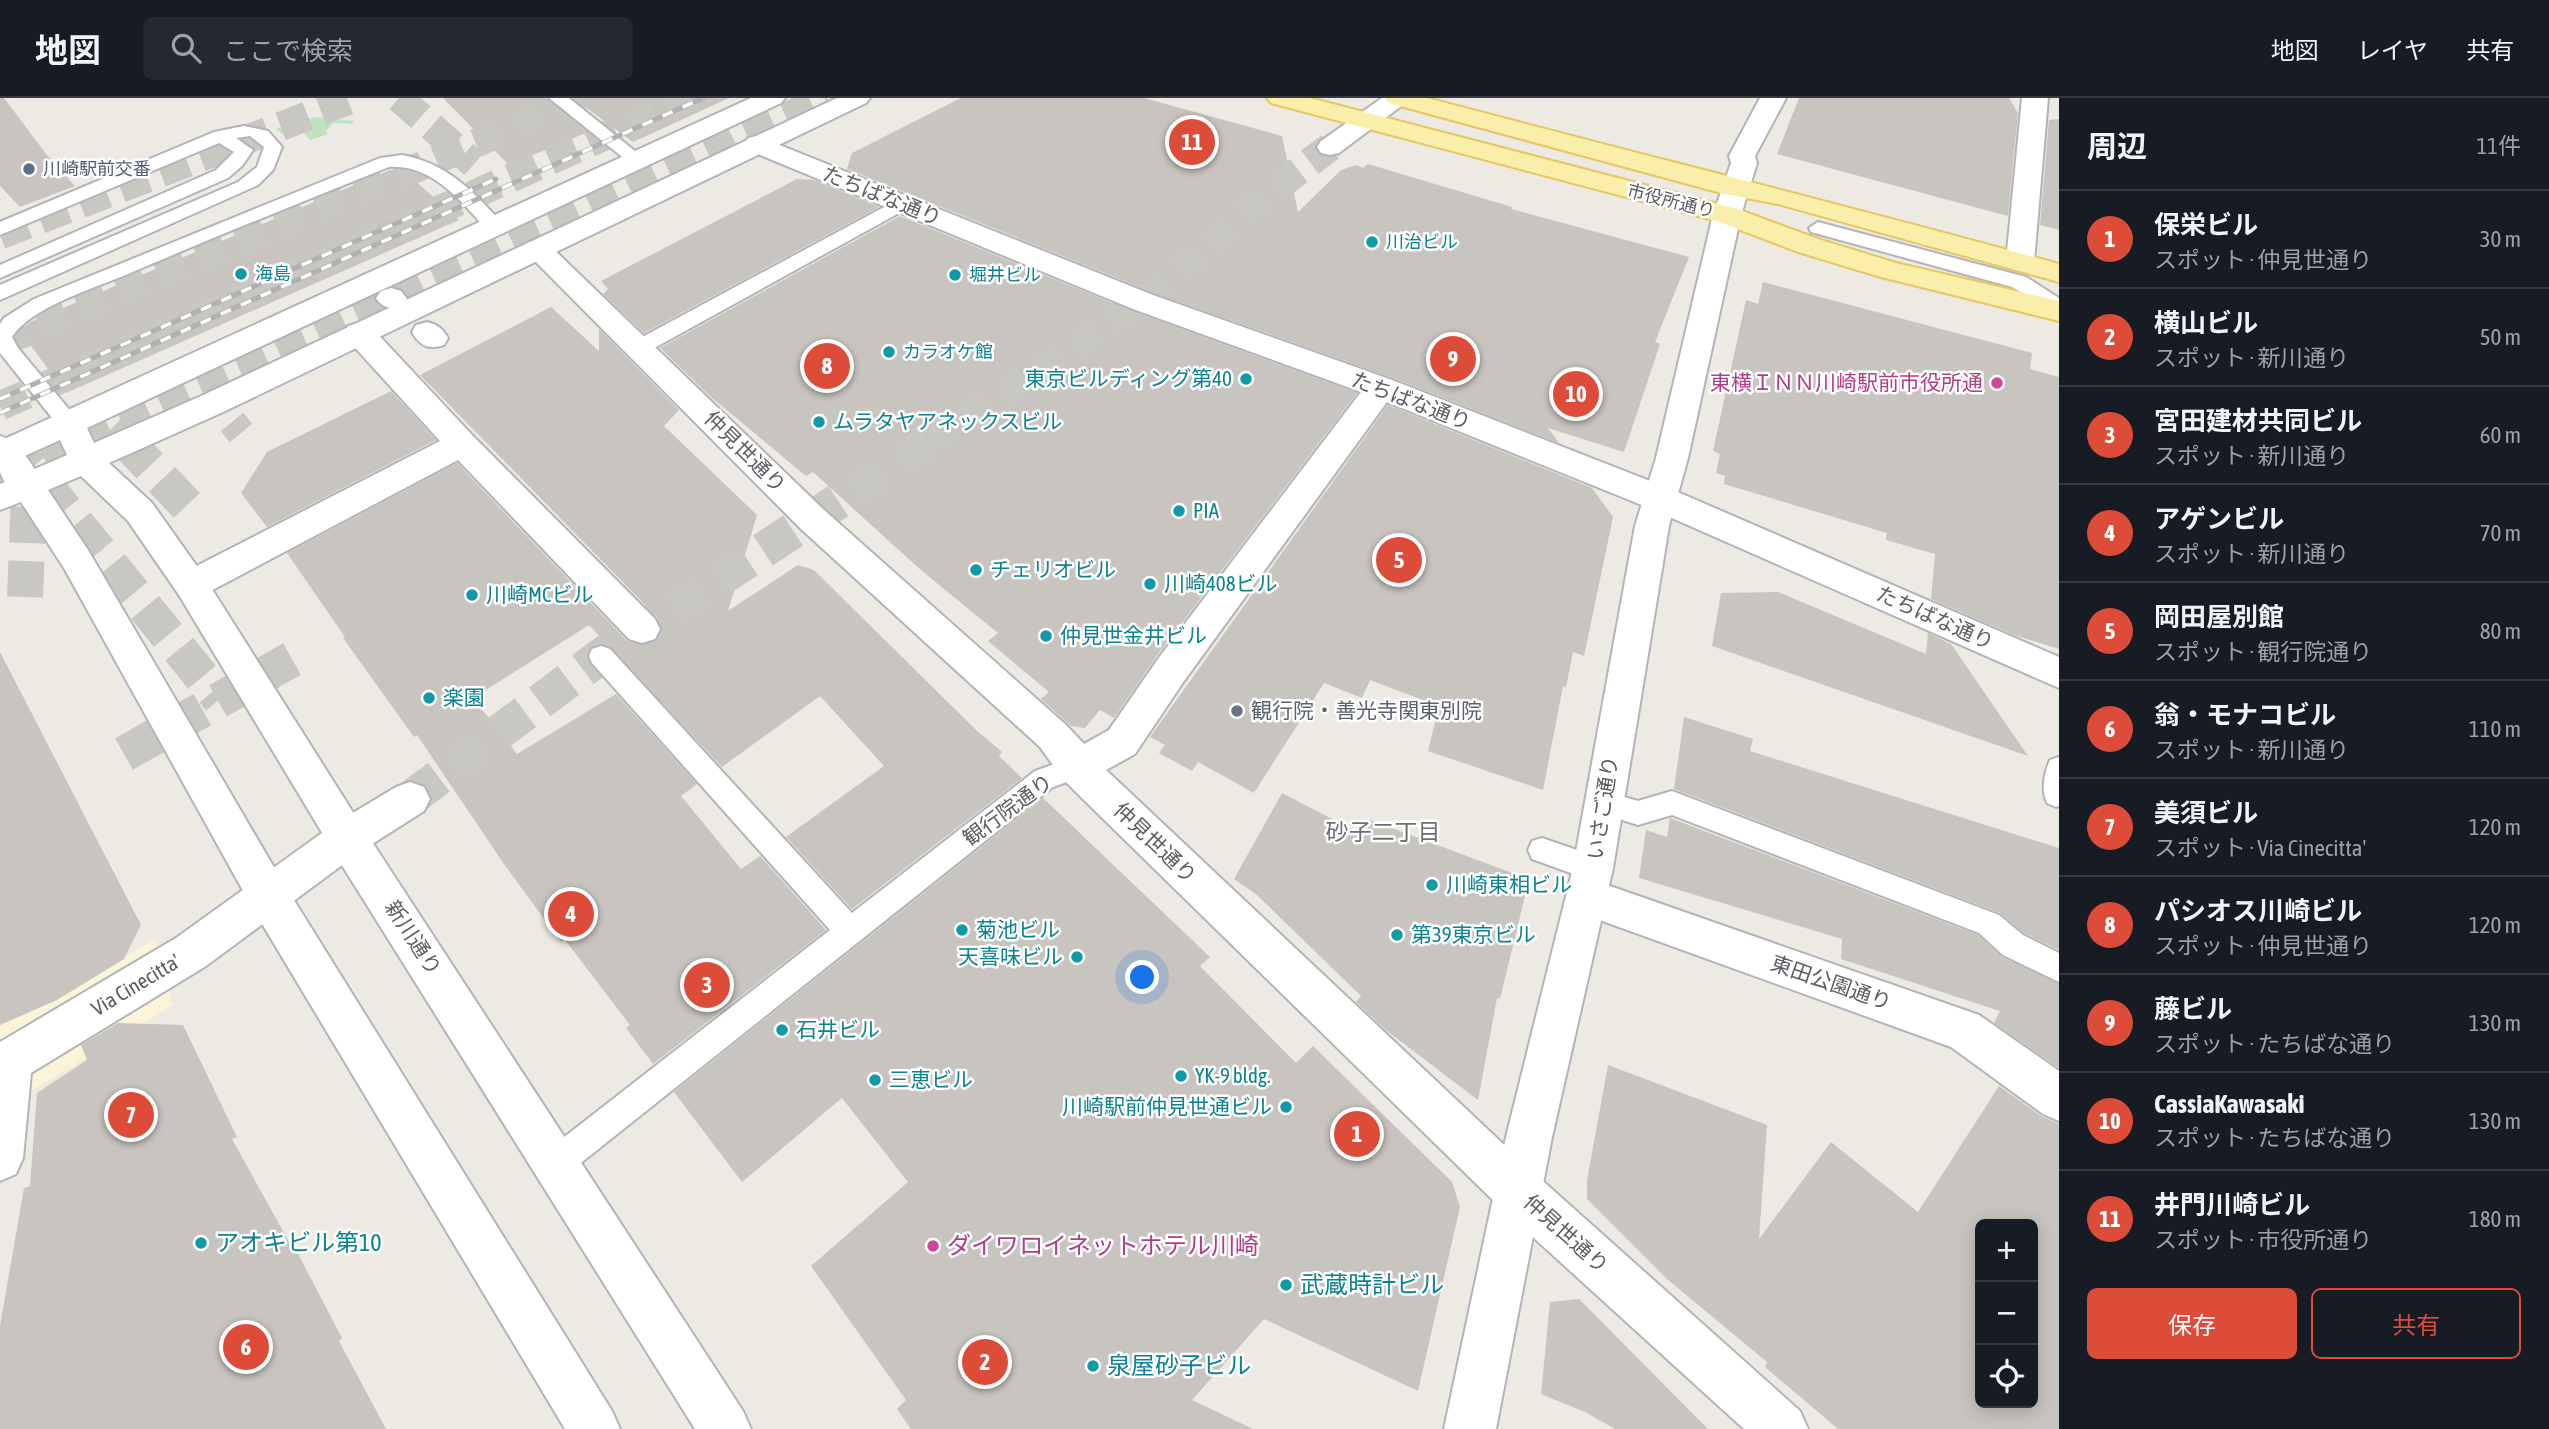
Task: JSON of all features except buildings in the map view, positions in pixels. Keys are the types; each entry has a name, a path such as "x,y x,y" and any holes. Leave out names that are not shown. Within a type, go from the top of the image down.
{"main road":[{"name":"市役所通り","path":"1280,98 1364,121 1731,202 1780,196 2059,273"},
{"name":"市役所通り","path":"1399,98 1731,202 1781,239 1940,284 2059,309"}],"street":[{"path":"594,1429 267,894 76,559 14,492 1,453 772,98"},
{"path":"14,492 210,405 856,98"},
{"path":"1329,147 1399,98"},
{"name":"いさご通り","path":"1470,1429 1518,1191 1569,960 1590,882 1652,526 1672,458 1731,202 1744,163 1742,156 1773,98"},
{"path":"2020,262 2035,98"},
{"path":"2048,98 2059,103"},
{"name":"たちばな通り","path":"757,144 869,197 901,204 1143,302 1381,388 1661,499 2059,673"},
{"name":"仲見世通り","path":"537,249 640,347 812,519 1053,736 1077,766 1518,1191 1782,1429"},
{"path":"359,333 462,444 642,629"},
{"name":"観行院通り","path":"1077,766 1122,742 1171,670 1381,388"},
{"path":"69,424 85,460"},
{"path":"191,585 462,444"},
{"name":"新川通り","path":"85,460 140,512 191,585 347,838 725,1429"},
{"name":"Via Cinecitta'","path":"5,1064 191,952 347,838 410,799"},
{"name":"東田公園通り","path":"1590,882 1964,1030 2059,1098"},
{"path":"0,1158 5,1064"}],"lane":[{"path":"558,98 637,160"},
{"path":"0,229 220,136 257,131 264,135 273,147 272,162 245,186 0,293"},
{"path":"0,272 222,174 236,162 244,150 220,136"},
{"path":"69,424 9,351 2,337 10,323 41,304 191,240 401,158 419,162 455,186 494,226"},
{"path":"640,347 901,204"},
{"path":"1818,228 2018,282 2059,309"},
{"path":"61,266 191,240"},
{"path":"601,656 849,930"},
{"name":"観行院通り","path":"556,1163 1044,779 1077,766"},
{"path":"2056,795 2059,768"},
{"path":"1603,803 1638,813 1672,803 1989,924 2012,944 2059,968"},
{"path":"1542,850 1590,882"}],"shaded area":[{"path":"155,939 173,1005 0,1110 0,1025 54,1000"}],"green space":[{"path":"314,117 354,121 352,124 333,123 326,131 328,134 310,140 303,132 286,137 276,129"}],"tunnel":[{"path":"0,235 354,98"},
{"path":"399,98 458,150"},
{"path":"458,150 583,98"},
{"path":"0,406 690,98"},
{"path":"113,427 827,98"},
{"path":"929,441 1143,302 1269,193 1330,147"},
{"path":"0,343 458,150"},
{"path":"458,150 474,164"},
{"path":"232,422 241,433"},
{"path":"83,441 113,427"},
{"path":"113,427 127,441"},
{"path":"30,467 87,440"},
{"path":"125,440 193,512"},
{"path":"410,799 601,656 932,440"},
{"path":"0,450 30,467"},
{"path":"0,490 30,467"},
{"path":"25,597 30,467"},
{"path":"30,467 220,699"},
{"path":"124,754 292,659"}],"railway":[{"path":"0,413 703,98"},
{"path":"0,399 496,179"}],"place":[{"name":"井門川崎ビル","path":"1192,142"},
{"name":"川崎駅前交番","path":"29,169"},
{"name":"川治ビル","path":"1372,242"},
{"name":"海島","path":"241,274"},
{"name":"堀井ビル","path":"955,275"},
{"name":"カラオケ館","path":"889,352"},
{"name":"藤ビル","path":"1453,359"},
{"name":"パシオス川崎ビル","path":"827,366"},
{"name":"東京ビルディング第40","path":"1246,379"},
{"name":"東横ＩＮＮ川崎駅前市役所通","path":"1997,383"},
{"name":"CassiaKawasaki","path":"1576,394"},
{"name":"ムラタヤアネックスビル","path":"819,422"},
{"name":"PIA","path":"1179,511"},
{"name":"岡田屋別館","path":"1399,560"},
{"name":"チェリオビル","path":"976,570"},
{"name":"川崎408ビル","path":"1150,584"},
{"name":"川崎MCビル","path":"472,595"},
{"name":"仲見世金井ビル","path":"1046,636"},
{"name":"楽園","path":"429,698"},
{"name":"観行院・善光寺関東別院","path":"1237,711"},
{"name":"川崎東相ビル","path":"1432,885"},
{"name":"アゲンビル","path":"571,914"},
{"name":"菊池ビル","path":"962,930"},
{"name":"第39東京ビル","path":"1397,935"},
{"name":"天喜味ビル","path":"1077,957"},
{"name":"宮田建材共同ビル","path":"707,985"},
{"name":"石井ビル","path":"782,1030"},
{"name":"YK-9 bldg.","path":"1181,1076"},
{"name":"三恵ビル","path":"875,1080"},
{"name":"川崎駅前仲見世通ビル","path":"1286,1107"},
{"name":"美須ビル","path":"131,1115"},
{"name":"保栄ビル","path":"1357,1134"},
{"name":"アオキビル第10","path":"201,1243"},
{"name":"ダイワロイネットホテル川崎","path":"933,1246"},
{"name":"武蔵時計ビル","path":"1286,1285"},
{"name":"翁・モナコビル","path":"246,1347"},
{"name":"横山ビル","path":"985,1362"},
{"name":"泉屋砂子ビル","path":"1093,1366"}],"district":[{"name":"砂子二丁目","path":"1383,832"}]}
